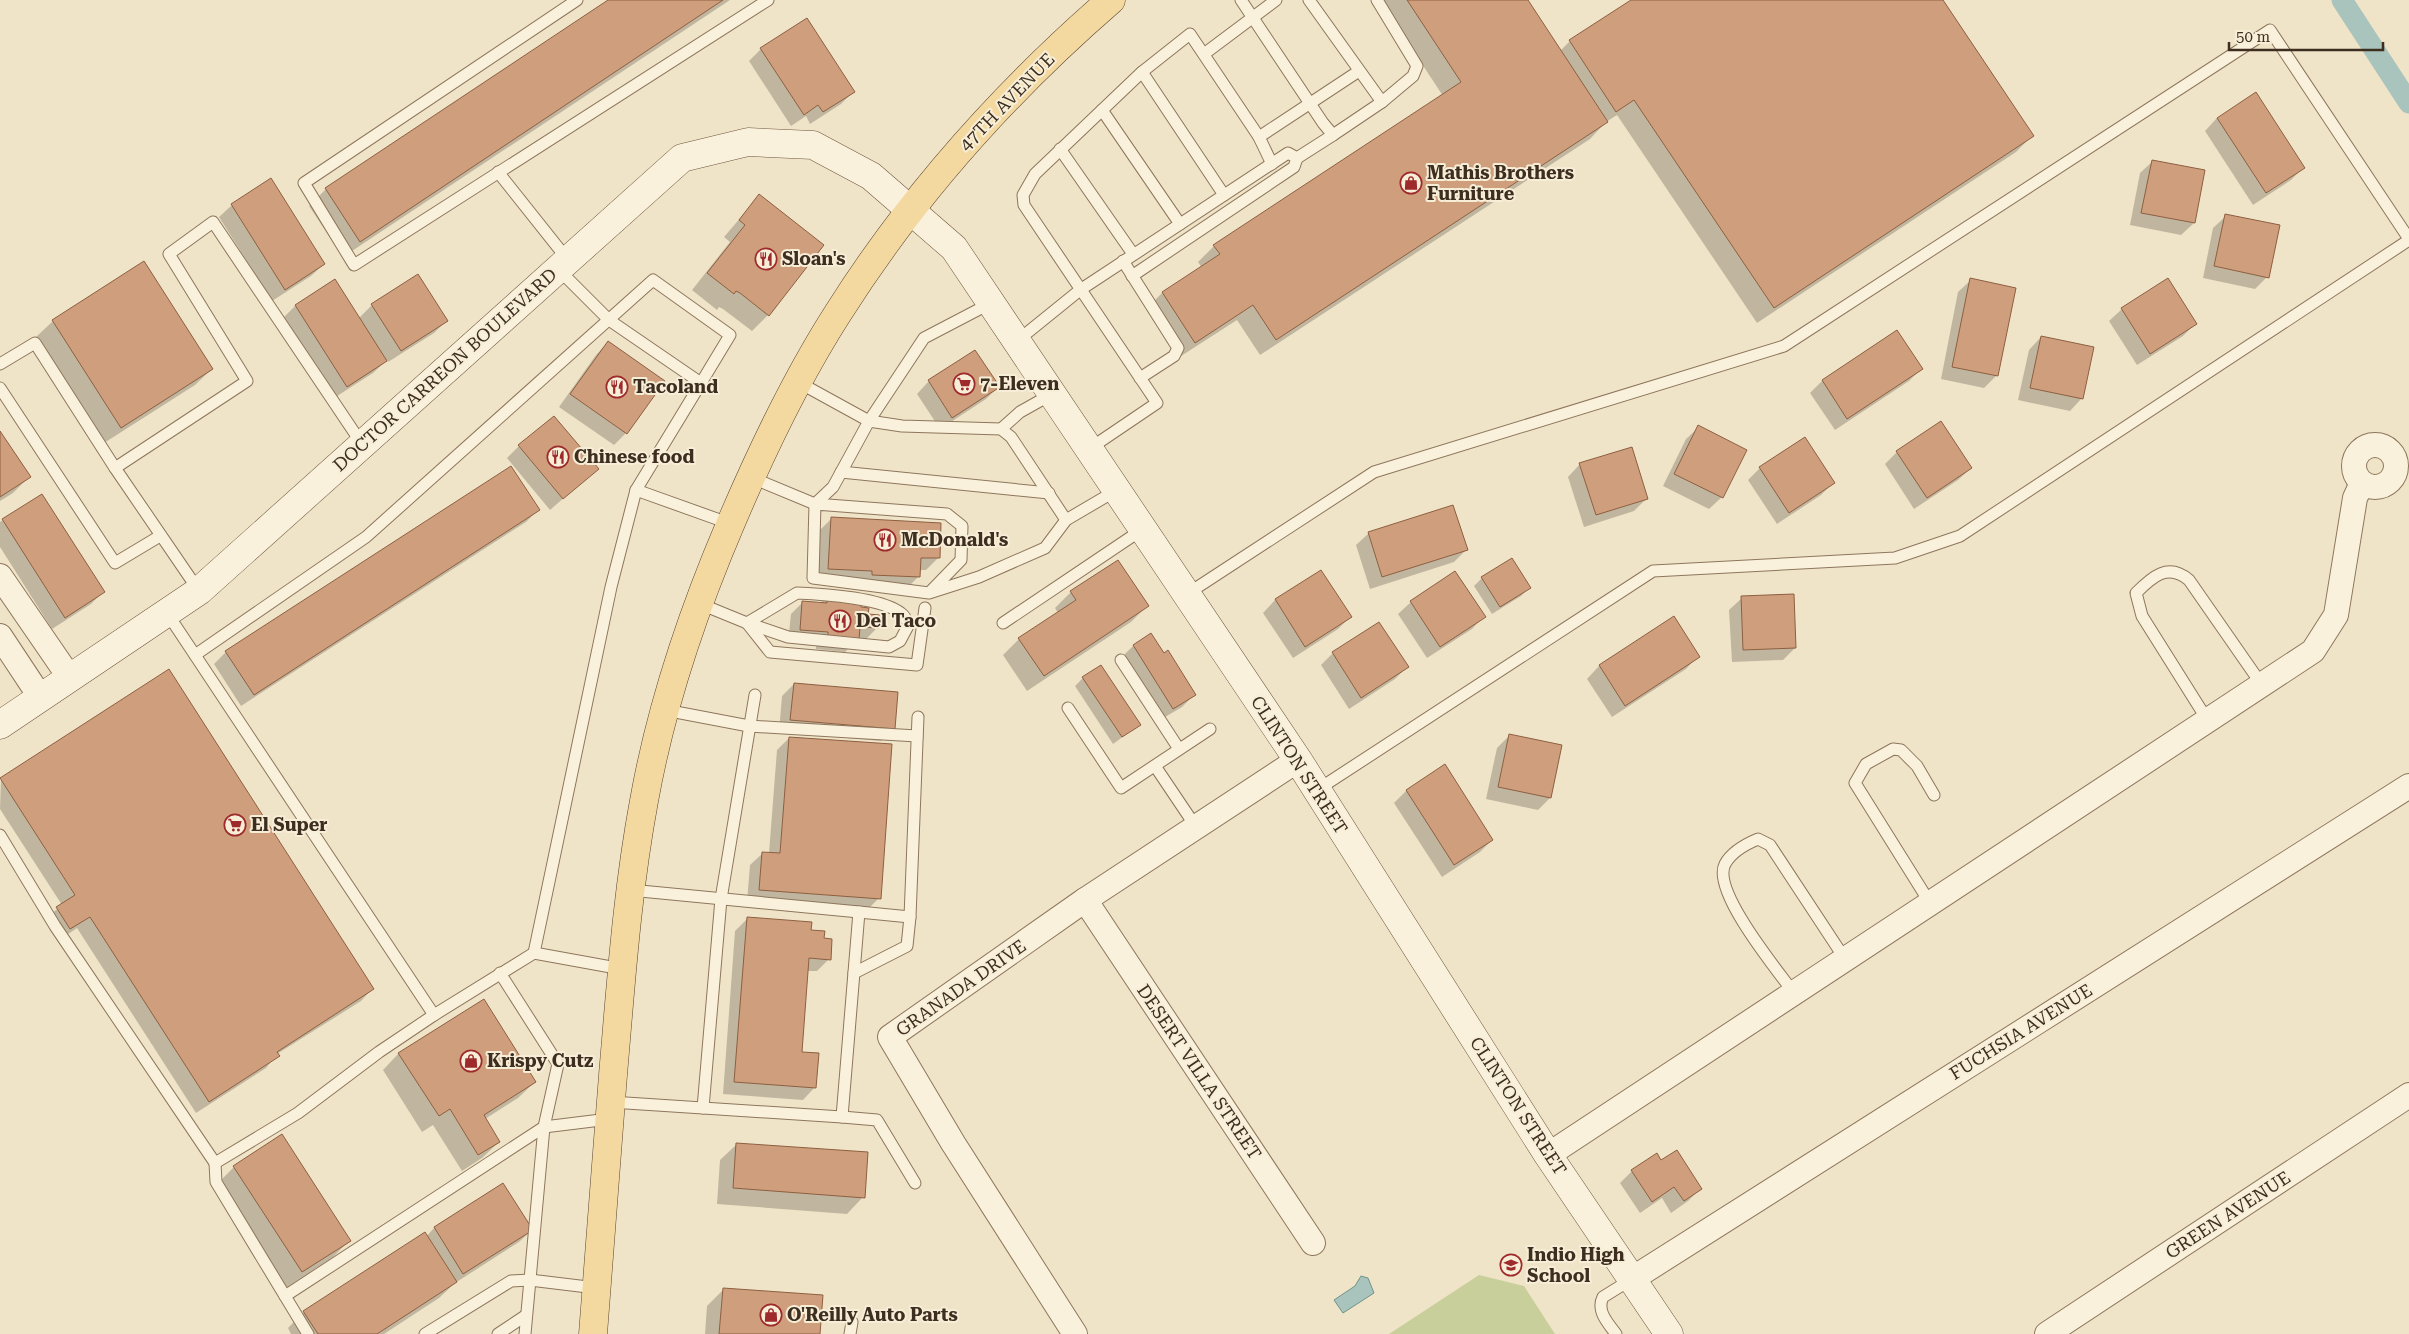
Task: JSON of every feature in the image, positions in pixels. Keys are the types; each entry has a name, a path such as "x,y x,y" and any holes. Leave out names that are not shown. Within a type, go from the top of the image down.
{"main road":[{"name":"47TH AVENUE","path":"593,1334 610,1110 630,890 644,799 665,710 698,603 750,477 798,382 837,314 882,247 960,150 1022,83 1111,0"}],"street":[{"name":"DOCTOR CARREON BOULEVARD","path":"0,725 199,591 682,158 748,142 813,145 872,176 911,210"},
{"name":"CLINTON STREET","path":"911,210 954,248 1017,341 1298,760 1548,1155 1669,1334"},
{"path":"1548,1155 2314,651 2336,615 2356,498 2362,483"},
{"path":"0,576 70,678"},
{"path":"0,636 41,698"},
{"name":"GRANADA DRIVE","path":"1075,1334 953,1143 890,1038 1086,900 1298,760"},
{"name":"FUCHSIA AVENUE","path":"1632,1279 2409,786"},
{"name":"DESERT VILLA STREET","path":"1086,900 1313,1243"},
{"name":"GREEN AVENUE","path":"2048,1334 2409,1095"}],"lane":[{"path":"577,0 304,183 354,265 768,0"},
{"path":"1241,0 1323,123 1334,134"},
{"path":"1204,54 1276,0"},
{"path":"1309,0 1382,102"},
{"path":"1132,276 1294,167 1297,158 1382,102 1413,76 1417,66 1377,0"},
{"path":"1187,594 1374,472 1784,346 2270,30 2409,240 1960,536 1895,558 1653,571 1317,790"},
{"path":"1089,449 1157,403 1024,205 1023,195 1034,174 1142,72 1190,34 1259,137 1272,164"},
{"path":"1259,137 1359,71"},
{"path":"1142,72 1224,195"},
{"path":"1102,110 1180,224"},
{"path":"1060,149 1133,254"},
{"path":"1017,341 1080,290 1133,254 1288,153 1297,158"},
{"path":"498,172 563,265 609,320 701,383"},
{"path":"115,468 247,380 169,254 213,222 362,444"},
{"path":"1123,262 1178,348 1174,356 1140,378"},
{"path":"195,655 366,537 653,280 730,335 636,490 611,586 534,953"},
{"path":"991,303 924,338 869,421 833,487 815,504 813,578 929,593 979,577 1045,548 1066,520 1117,490"},
{"path":"0,364 34,343 160,536 199,591"},
{"path":"798,382 869,421 902,426 1001,429 1012,437 1066,520"},
{"path":"0,388 115,563 160,536"},
{"path":"1001,429 1020,412 1052,394"},
{"path":"841,472 1049,493"},
{"path":"750,477 815,504 948,514 962,526 961,560 929,593"},
{"path":"636,490 730,524"},
{"path":"1003,623 1143,529"},
{"path":"2208,721 2142,616 2136,593 2150,579 2165,572 2180,572 2188,580 2262,685"},
{"path":"698,603 747,623 788,637 889,647 900,641 909,624 902,614 884,605 857,599 797,593 747,623"},
{"path":"747,623 770,652 917,665 925,608"},
{"path":"167,613 434,1015"},
{"path":"1121,660 1179,750"},
{"path":"703,1108 721,899 755,695"},
{"path":"1068,708 1121,788 1210,729"},
{"path":"665,710 749,726 917,736"},
{"path":"854,973 907,946 910,917 918,717"},
{"path":"1930,904 1854,784 1866,764 1893,749 1901,750 1917,766 1934,795"},
{"path":"1155,766 1196,827"},
{"path":"0,835 55,926 215,1163 216,1182 308,1334"},
{"path":"1794,993 1738,915 1723,880 1725,864 1740,847 1758,839 1770,845 1845,959"},
{"path":"630,890 910,917"},
{"path":"842,1117 859,912"},
{"path":"215,1163 298,1113 379,1052 434,1015 534,953 622,969"},
{"path":"500,973 558,1064 544,1127 525,1316 525,1334"},
{"path":"285,1296 544,1127 610,1110 703,1108 877,1120 915,1183"},
{"path":"1616,1334 1602,1312 1601,1302 1603,1297 1632,1279"},
{"path":"425,1334 511,1282 530,1280 596,1288"},
{"path":"498,1334 525,1316"},
{"path":"850,1334 852,1322"}],"green space":[{"path":"1479,1275 1524,1286 1555,1334 1389,1334"}],"water":[{"path":"1361,1276 1368,1278 1374,1293 1343,1313 1334,1300 1355,1286"}],"building":[{"path":"608,0 723,0 360,242 325,188"},
{"name":"Mathis Brothers Furniture","path":"1407,0 1528,0 1608,122 1276,340 1253,305 1195,343 1162,292 1220,254 1213,245 1461,82"},
{"path":"1631,0 1943,0 2034,136 1774,308 1634,100 1616,112 1569,40"},
{"path":"807,18 855,92 823,112 818,105 804,115 760,48"},
{"path":"2256,92 2305,168 2266,193 2217,118"},
{"path":"2152,160 2205,170 2195,223 2141,213"},
{"path":"271,178 325,264 285,290 231,204"},
{"name":"Sloan's","path":"759,194 824,245 769,316 740,293 736,291 734,294 707,273 745,225 739,220"},
{"path":"2225,214 2280,225 2269,278 2214,266"},
{"path":"144,261 213,369 121,428 52,320"},
{"path":"418,274 448,321 401,351 371,304"},
{"path":"1970,278 2016,288 1998,376 1952,367"},
{"path":"2168,278 2197,324 2150,354 2121,308"},
{"path":"335,279 387,361 347,387 295,305"},
{"path":"1897,330 1923,369 1847,419 1822,380"},
{"path":"2041,336 2094,347 2083,399 2030,388"},
{"name":"Tacoland","path":"608,341 665,381 627,434 570,394"},
{"name":"7-Eleven","path":"975,350 1000,387 952,418 928,380"},
{"name":"Chinese food","path":"554,416 599,469 563,499 518,445"},
{"path":"1941,421 1972,468 1927,498 1896,451"},
{"path":"1698,425 1747,450 1723,498 1674,474"},
{"path":"0,431 31,477 0,497"},
{"path":"1805,437 1835,483 1789,513 1759,467"},
{"path":"1632,447 1648,499 1596,515 1579,463"},
{"path":"511,466 540,510 254,695 225,651"},
{"path":"42,494 105,592 65,618 2,519"},
{"path":"1453,505 1468,550 1382,577 1368,532"},
{"name":"McDonald's","path":"831,517 941,523 940,558 921,558 920,577 872,575 872,571 828,569"},
{"path":"1512,558 1531,588 1500,607 1481,577"},
{"path":"1118,560 1149,606 1044,676 1018,638 1076,600 1070,591"},
{"path":"1321,570 1352,617 1305,647 1275,599"},
{"path":"1455,571 1486,617 1440,647 1410,601"},
{"path":"1794,594 1796,648 1743,650 1741,596"},
{"name":"Del Taco","path":"827,595 869,608 868,614 880,615 879,628 860,627 859,640 828,638 828,632 800,630 802,601 827,603"},
{"path":"1674,616 1700,657 1625,706 1599,665"},
{"path":"1379,622 1409,667 1361,698 1332,652"},
{"path":"1151,633 1164,653 1168,650 1196,695 1173,709 1133,645"},
{"path":"1101,665 1141,725 1122,737 1082,677"},
{"path":"169,669 374,989 277,1052 280,1056 209,1102 90,917 70,929 56,907 75,895 0,778"},
{"path":"794,683 898,692 895,729 790,720"},
{"path":"1509,734 1562,745 1551,798 1498,787"},
{"path":"789,737 892,744 881,899 759,890 762,852 780,853"},
{"path":"1445,764 1493,840 1454,865 1406,790"},
{"path":"747,917 812,922 811,930 825,931 824,938 832,939 831,960 809,958 802,1052 819,1053 816,1088 734,1082"},
{"path":"484,999 536,1082 484,1115 500,1142 478,1155 450,1109 439,1116 398,1053"},
{"path":"282,1134 351,1241 302,1272 233,1166"},
{"path":"736,1143 868,1152 865,1198 733,1188"},
{"path":"1677,1150 1702,1189 1684,1201 1674,1187 1652,1202 1631,1170 1657,1153 1661,1160"},
{"path":"503,1183 533,1230 463,1274 434,1227"},
{"path":"425,1232 457,1282 377,1334 318,1334 303,1311"},
{"name":"O'Reilly Auto Parts","path":"723,1288 823,1295 820,1334 719,1334"}],"waterway":[{"path":"2342,0 2409,103"}],"place":[{"name":"Mathis Brothers Furniture","path":"1411,183"},
{"name":"Sloan's","path":"766,259"},
{"name":"7-Eleven","path":"964,384"},
{"name":"Tacoland","path":"617,387"},
{"name":"Chinese food","path":"558,457"},
{"name":"McDonald's","path":"885,540"},
{"name":"Del Taco","path":"840,621"},
{"name":"El Super","path":"235,825"},
{"name":"Krispy Cutz","path":"471,1061"},
{"name":"Indio High School","path":"1511,1265"},
{"name":"O'Reilly Auto Parts","path":"771,1315"}]}
